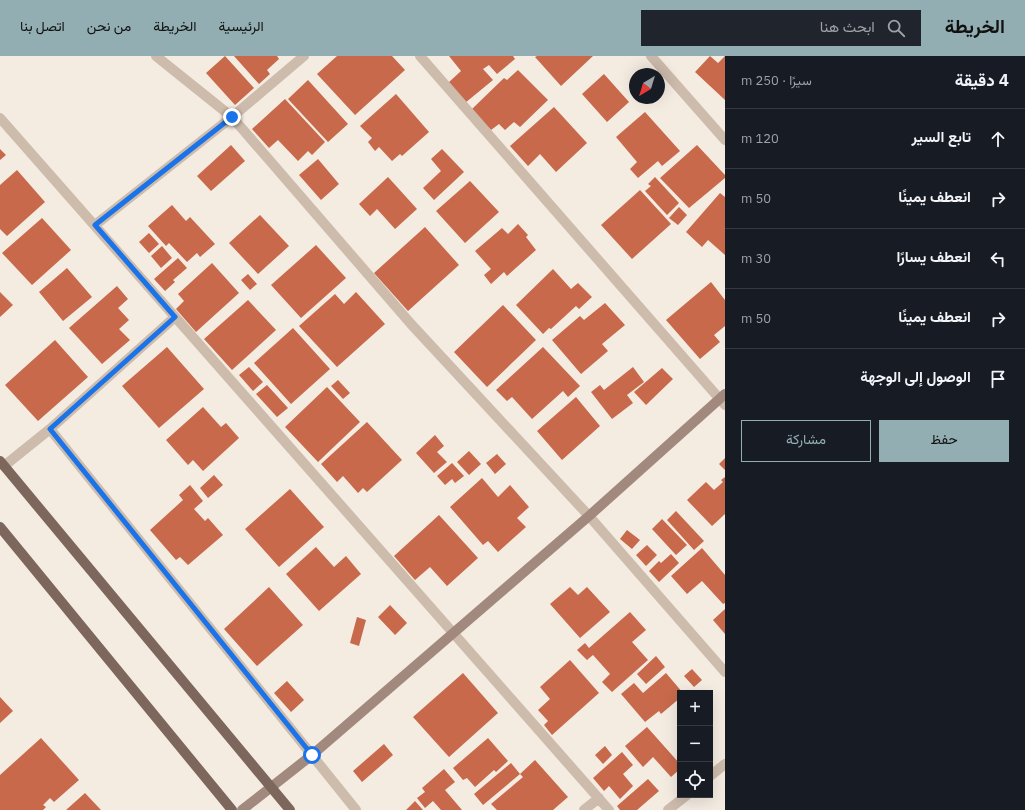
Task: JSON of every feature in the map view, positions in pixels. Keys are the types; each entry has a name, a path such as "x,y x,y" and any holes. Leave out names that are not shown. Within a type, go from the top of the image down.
{"main road":[{"path":"2,464 290,810"},
{"path":"0,527 232,810"}],"street":[{"path":"156,56 232,117 411,324 589,516 725,672"},
{"path":"95,225 232,117 304,56"},
{"path":"242,810 312,755 452,632 589,516 723,399 420,56"},
{"path":"651,56 725,140"},
{"path":"0,118 609,810"},
{"path":"2,464 50,429 175,317"},
{"path":"50,429 356,810"},
{"path":"713,774 725,764"},
{"path":"584,810 599,798"},
{"path":"668,810 683,798"}],"building":[{"path":"225,56 254,88 235,105 206,73"},
{"path":"234,56 277,56 279,59 267,70 270,74 259,84"},
{"path":"337,56 392,56 405,70 355,115 317,74"},
{"path":"449,56 513,56 515,59 497,74 489,65 483,69 493,80 465,103 448,83 461,71"},
{"path":"593,56 561,86 535,57"},
{"path":"710,56 718,63 725,56 725,100 695,72"},
{"path":"518,70 548,100 520,127 514,122 505,130 499,124 491,130 471,110 504,78 507,80"},
{"path":"604,74 629,102 607,122 582,94"},
{"path":"308,80 348,124 328,142 288,99"},
{"path":"396,94 429,132 402,156 400,154 392,161 379,147 375,151 368,142 372,138 360,126"},
{"path":"285,99 325,142 312,155 308,151 298,161 278,140 269,148 252,129"},
{"path":"554,107 587,143 556,172 540,154 528,166 510,146"},
{"path":"645,112 680,151 662,166 658,161 638,178 630,169 637,162 616,137"},
{"path":"231,145 245,161 211,191 197,176"},
{"path":"697,145 725,175 725,178 689,208 660,178"},
{"path":"0,149 6,155 0,160"},
{"path":"442,149 464,172 434,200 423,188 441,171 431,159"},
{"path":"318,159 339,184 321,200 299,175"},
{"path":"17,170 45,202 7,236 0,229 0,185"},
{"path":"388,177 417,209 395,229 377,209 370,216 359,204"},
{"path":"655,177 679,203 667,215 645,191 651,186 648,184"},
{"path":"470,181 499,212 465,243 436,211"},
{"path":"640,190 671,224 632,259 601,225"},
{"path":"720,193 725,197 725,255 708,240 702,247 686,232"},
{"path":"172,205 186,221 190,217 215,244 200,257 197,253 187,262 169,243 166,246 148,226"},
{"path":"679,207 687,215 678,225 669,218"},
{"path":"260,215 289,246 258,274 229,243"},
{"path":"42,218 71,250 32,285 2,253"},
{"path":"518,224 528,235 526,237 536,250 507,276 504,272 491,284 484,275 491,269 475,251 502,228 508,234"},
{"path":"425,227 459,265 408,311 374,273"},
{"path":"149,233 159,244 149,253 139,242"},
{"path":"316,245 346,278 301,318 271,285"},
{"path":"162,246 172,258 161,268 151,256"},
{"path":"178,258 187,268 173,280 175,282 165,291 154,279"},
{"path":"212,263 239,293 196,332 176,309 184,301 178,294"},
{"path":"67,268 92,297 63,321 39,292"},
{"path":"553,269 571,289 578,283 592,297 579,309 576,306 551,329 549,328 543,334 516,305"},
{"path":"248,274 257,284 250,290 241,280"},
{"path":"711,282 725,300 725,326 714,335 720,342 700,359 666,320"},
{"path":"117,286 128,299 118,308 129,320 119,329 130,340 102,364 69,328"},
{"path":"0,292 13,305 0,317"},
{"path":"356,292 385,324 337,367 299,326 335,294 344,304"},
{"path":"248,300 276,330 232,370 204,339"},
{"path":"605,303 625,325 602,344 608,351 581,374 552,340 580,316 584,320"},
{"path":"503,305 536,340 487,387 454,352"},
{"path":"293,328 330,369 291,404 254,363"},
{"path":"55,340 88,377 38,421 5,385"},
{"path":"167,347 204,389 159,428 122,386"},
{"path":"543,347 580,386 568,397 563,391 532,419 512,397 507,401 496,390"},
{"path":"249,367 263,382 253,391 239,375"},
{"path":"633,367 644,382 627,395 633,403 612,419 591,392 600,385 604,390"},
{"path":"662,368 673,379 646,405 634,392"},
{"path":"338,380 350,393 343,399 331,386"},
{"path":"267,385 288,408 277,417 256,394"},
{"path":"327,387 360,422 318,462 285,427"},
{"path":"576,397 600,426 562,460 537,431"},
{"path":"203,407 221,427 226,423 239,438 203,471 193,460 188,465 166,440"},
{"path":"367,422 402,460 367,492 363,488 358,493 343,476 337,482 321,464"},
{"path":"435,435 444,446 437,452 447,462 434,473 416,453"},
{"path":"469,451 481,464 469,475 457,462"},
{"path":"497,454 506,464 495,474 486,463"},
{"path":"725,458 725,470 719,464"},
{"path":"452,463 464,476 455,483 452,479 445,485 437,476"},
{"path":"214,475 223,485 208,498 200,488"},
{"path":"725,477 725,514 712,526 687,500 706,482 714,490 723,482 721,480"},
{"path":"482,478 498,497 510,485 529,507 517,518 526,527 498,552 488,541 483,545 450,507"},
{"path":"190,485 203,501 194,509 205,521 208,518 223,535 188,565 180,557 176,560 150,530 183,500 179,495"},
{"path":"290,489 324,527 279,567 245,529"},
{"path":"676,511 704,541 694,550 667,520"},
{"path":"439,515 478,558 447,586 430,567 415,580 394,556"},
{"path":"662,519 687,545 676,555 652,529"},
{"path":"627,530 640,540 632,549 620,539"},
{"path":"647,545 657,555 646,566 636,555"},
{"path":"316,547 334,567 346,556 361,574 319,611 286,574"},
{"path":"702,548 725,575 725,603 723,604 702,581 687,594 671,576"},
{"path":"671,554 679,563 659,582 649,571 659,561 661,563"},
{"path":"269,587 303,625 257,666 224,629"},
{"path":"570,587 578,595 587,587 610,612 580,638 550,604"},
{"path":"390,605 407,623 395,635 378,617"},
{"path":"725,609 725,634 713,620"},
{"path":"630,612 646,630 632,642 648,660 612,692 602,682 610,674 593,655 587,660 577,650 585,643 589,648"},
{"path":"357,617 366,620 359,646 350,643"},
{"path":"656,656 665,667 646,684 637,674"},
{"path":"570,660 599,693 552,735 544,725 548,721 538,710 550,699 540,687"},
{"path":"692,669 702,680 694,687 684,676"},
{"path":"463,673 498,713 449,757 413,717"},
{"path":"666,673 680,690 677,690 677,701 661,714 659,711 645,722 621,694 634,683 643,693"},
{"path":"287,681 304,700 291,712 274,693"},
{"path":"0,697 13,711 0,723"},
{"path":"647,727 677,761 677,772 671,777 653,757 643,767 625,746"},
{"path":"41,738 79,780 54,802 50,798 43,805 46,807 43,810 0,810 0,775"},
{"path":"488,738 508,761 496,772 494,770 475,787 467,778 463,780 453,768"},
{"path":"384,744 393,755 362,782 353,771"},
{"path":"605,746 612,755 603,764 595,755"},
{"path":"622,752 633,765 623,774 633,786 620,799 609,786 604,791 593,778"},
{"path":"535,760 568,797 553,810 497,810 491,804 523,777 520,774"},
{"path":"511,763 520,774 483,805 474,794"},
{"path":"444,769 455,782 445,790 462,810 441,810 433,801 425,808 417,798 425,792 422,788"},
{"path":"648,779 659,791 637,810 620,810 617,806"},
{"path":"85,793 101,810 66,810"},
{"path":"415,801 423,810 406,810"}],"route":[{"path":"232,117 95,225 175,317 50,429 312,755"}]}
